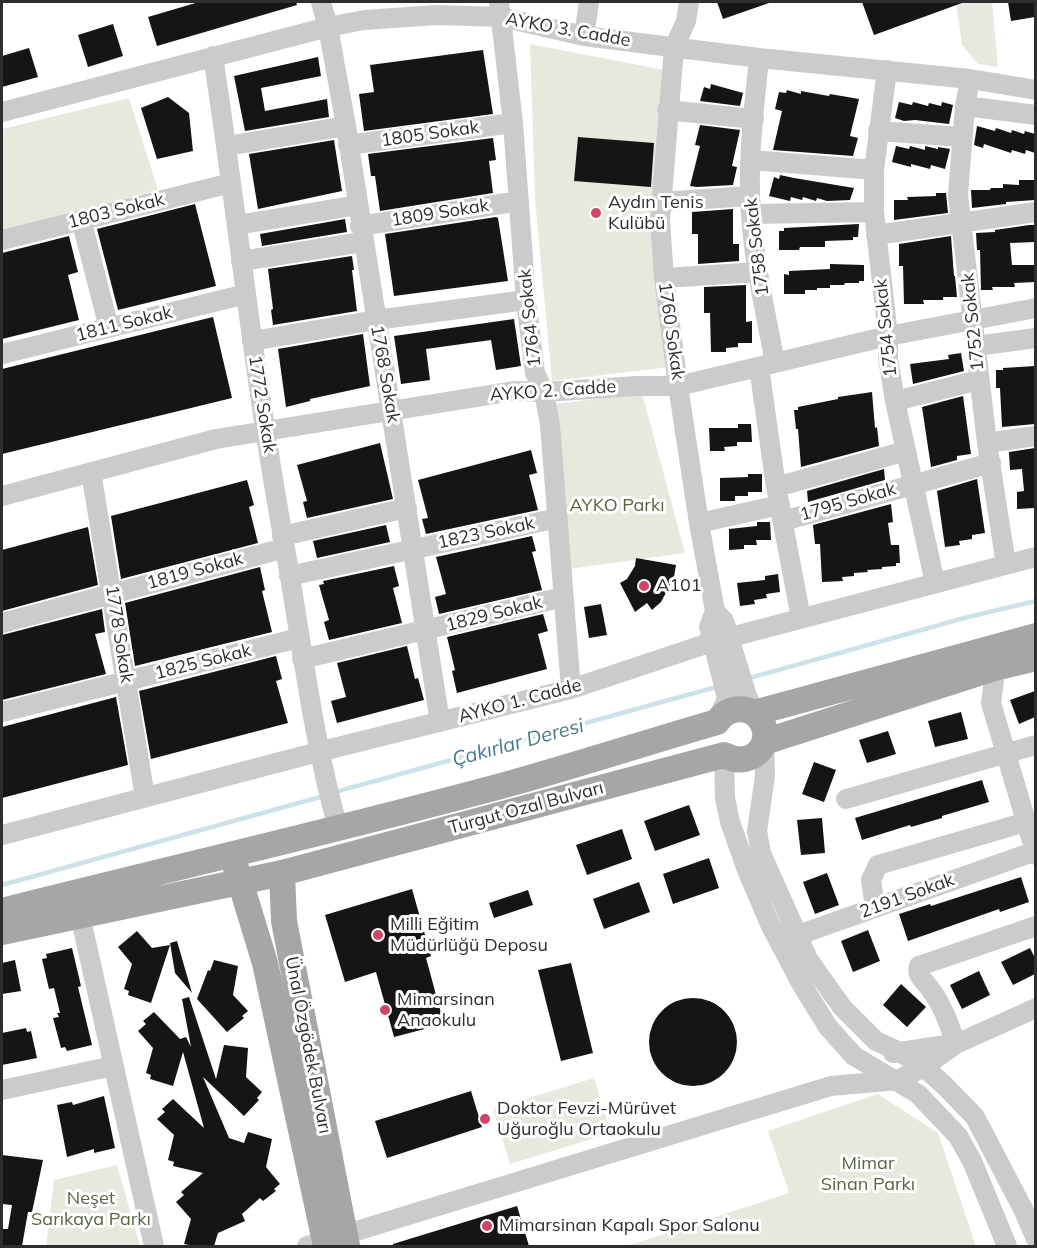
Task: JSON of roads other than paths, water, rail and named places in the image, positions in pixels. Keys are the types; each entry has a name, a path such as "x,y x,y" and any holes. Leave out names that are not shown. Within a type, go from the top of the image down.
{"main road":[{"name":"Turgut Ozal Bulvarı","path":"2,932 282,873 724,755 738,760 746,759 759,751 764,742 993,658 1035,636"},
{"name":"Turgut Ozal Bulvarı","path":"993,658 1035,658"},
{"name":"Turgut Ozal Bulvarı","path":"2,911 514,782 717,722 725,713 740,709 750,703 966,666"},
{"path":"750,703 764,728 764,742"},
{"path":"717,722 714,741 724,755"},
{"name":"Ünal Özgödek Bulvarı","path":"231,853 265,963 330,1243"},
{"name":"Ünal Özgödek Bulvarı","path":"282,873 284,921 330,1243"}],"street":[{"name":"1768 Sokak","path":"321,2 328,27 347,135 440,722"},
{"path":"584,36 589,2"},
{"name":"1760 Sokak","path":"689,2 686,21 674,48 667,110 660,220 664,278 678,386 715,611 709,627 721,640 730,673"},
{"name":"AYKO 3. Cadde","path":"2,112 328,27 364,20 500,9 584,36 759,58 970,79 1035,90"},
{"name":"1764 Sokak","path":"500,9 513,123 526,300 535,373 544,393 550,425 571,689"},
{"name":"1772 Sokak","path":"213,56 252,341 302,659 318,752 338,828"},
{"name":"1758 Sokak","path":"759,58 750,205 779,504 801,618"},
{"name":"1754 Sokak","path":"887,70 874,170 876,235 888,336 888,358 895,401 935,583"},
{"name":"1752 Sokak","path":"970,79 965,106 958,195 987,443 1006,564"},
{"path":"965,106 1035,115"},
{"path":"667,110 754,119"},
{"name":"1805 Sokak","path":"227,146 513,123"},
{"path":"878,131 962,137"},
{"path":"752,160 874,170"},
{"name":"1803 Sokak","path":"2,240 231,183"},
{"name":"1809 Sokak","path":"241,261 519,201"},
{"path":"660,202 874,212"},
{"path":"237,225 358,205"},
{"path":"876,235 1035,213"},
{"path":"81,219 109,328"},
{"path":"664,278 758,272"},
{"name":"1811 Sokak","path":"2,354 246,294"},
{"path":"252,341 376,320 526,300"},
{"name":"AYKO 2. Cadde","path":"2,496 216,439 514,391 544,393 637,386 678,386 888,336 1035,308"},
{"path":"976,346 1035,338"},
{"path":"895,401 979,380"},
{"path":"987,443 1035,436"},
{"path":"699,523 779,504 906,451"},
{"name":"1795 Sokak","path":"779,504 914,483 991,463"},
{"name":"1778 Sokak","path":"92,472 145,797"},
{"name":"1819 Sokak","path":"2,623 407,508"},
{"name":"1823 Sokak","path":"289,576 558,518"},
{"name":"AYKO 1. Cadde","path":"2,835 318,752 571,689 721,640 1035,557"},
{"name":"1829 Sokak","path":"302,659 563,597"},
{"name":"1825 Sokak","path":"2,712 299,638"},
{"path":"993,658 994,681 991,703 1035,852"},
{"path":"966,666 974,686 991,703"},
{"path":"717,722 727,698 730,673"},
{"path":"730,673 750,703"},
{"path":"724,755 725,798 730,822 747,870 788,939 828,1027 854,1056 898,1080 918,1094 958,1136 972,1161 1004,1238 1033,1228 975,1117 924,1067 876,1041 842,1006 808,959 788,939 761,853 757,831 765,776 764,742"},
{"path":"846,799 1035,745"},
{"path":"875,908 871,880 878,866 1026,822"},
{"name":"Ünal Özgödek Bulvarı","path":"281,842 282,873"},
{"name":"2191 Sokak","path":"788,939 1035,852"},
{"path":"80,915 154,1246"},
{"path":"956,1044 938,1000 920,978 919,966 1035,926"},
{"path":"330,1243 831,1086 898,1080 924,1067 956,1044 1035,1008"},
{"path":"831,1086 869,1064 898,1051 956,1044"},
{"path":"2,1090 113,1066"}],"waterway":[{"name":"Çakırlar Deresi","path":"746,679 968,617 1036,601"},
{"name":"Çakırlar Deresi","path":"335,792 720,686"},
{"name":"Çakırlar Deresi","path":"2,885 324,796"}],"place":[{"name":"Aydın Tenis Kulübü","path":"596,213"},
{"name":"A101","path":"644,586"},
{"name":"Milli Eğitim Müdürlüğü Deposu","path":"378,935"},
{"name":"Mimarsinan Anaokulu","path":"385,1010"},
{"name":"Doktor Fevzi-Mürüvet Uğuroğlu Ortaokulu","path":"485,1119"},
{"name":"Mimarsinan Kapalı Spor Salonu","path":"487,1226"}],"park label":[{"name":"AYKO Parkı","path":"617,506"},
{"name":"Mimar Sinan Parkı","path":"868,1174"},
{"name":"Neşet Sarıkaya Parkı","path":"91,1209"}]}
